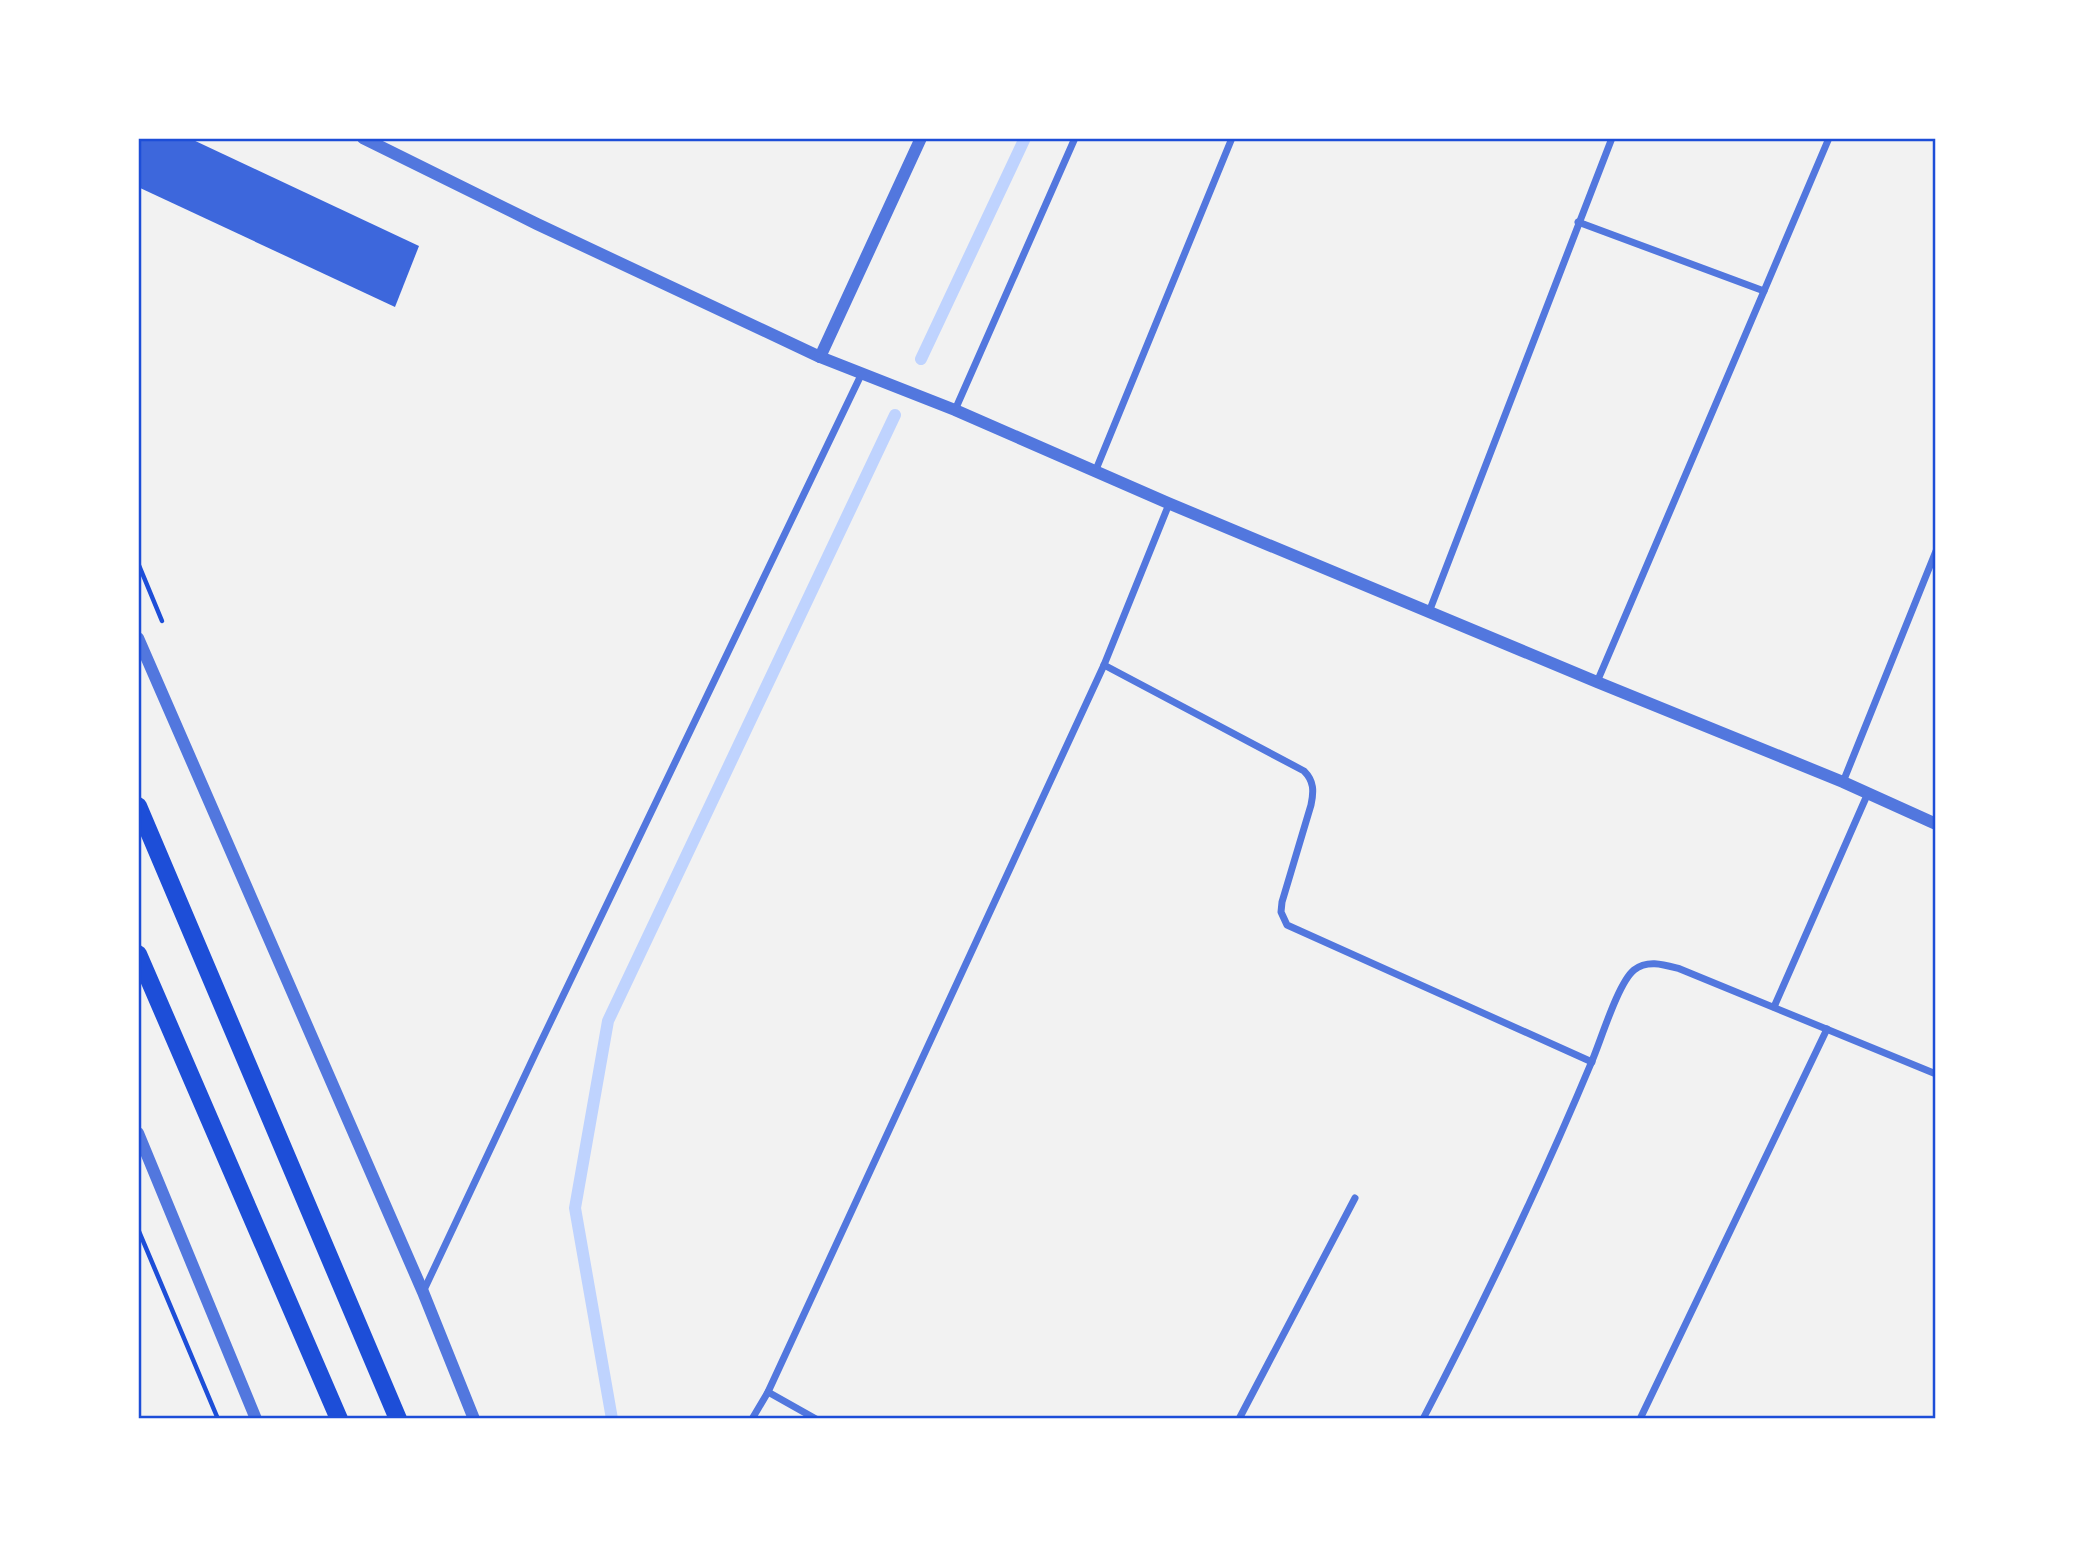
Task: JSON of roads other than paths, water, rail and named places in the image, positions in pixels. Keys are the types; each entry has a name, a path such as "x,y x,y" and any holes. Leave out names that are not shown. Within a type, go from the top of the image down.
{"main road":[{"path":"138,806 398,1419"},
{"path":"138,954 339,1419"}],"street":[{"path":"363,138 537,224 820,357 955,410 1169,504 1843,782 1936,824"},
{"path":"820,357 921,138"},
{"path":"955,410 1075,138"},
{"path":"1095,472 1232,138"},
{"path":"1428,613 1612,138"},
{"path":"1597,682 1829,138"},
{"path":"1578,222 1764,290"},
{"path":"423,1292 862,373"},
{"path":"752,1419 768,1392 1104,665 1169,504"},
{"path":"1843,782 1936,551"},
{"path":"138,638 423,1292 474,1419"},
{"path":"1104,665 1304,771 1311,778 1311,806 1282,902 1282,919 1287,925 1592,1062"},
{"path":"1774,1007 1868,793"},
{"path":"1423,1419 1519,1228 1622,987 1633,971 1645,964 1660,963 1680,969 1936,1074"},
{"path":"1640,1419 1827,1029"},
{"path":"138,1133 256,1419"},
{"path":"1239,1419 1355,1198"},
{"path":"768,1392 816,1419"}],"waterway":[{"path":"921,359 1025,138"},
{"path":"612,1419 575,1208 608,1021 895,415"}]}
